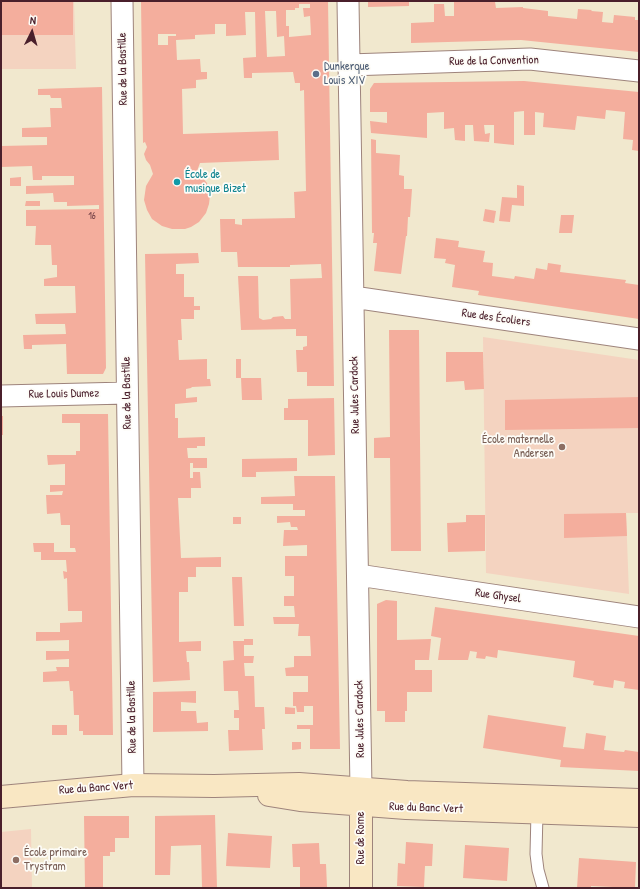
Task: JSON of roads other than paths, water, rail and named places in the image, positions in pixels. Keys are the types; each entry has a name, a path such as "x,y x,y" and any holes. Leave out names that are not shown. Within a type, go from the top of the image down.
{"street":[{"name":"Rue de la Bastille","path":"122,1 133,785"},
{"name":"Rue Jules Cardock","path":"348,1 361,797"},
{"name":"Rue de la Convention","path":"349,65 530,59 639,71"},
{"name":"Rue des Écoliers","path":"353,297 639,339"},
{"name":"Rue Louis Dumez","path":"1,396 127,393"},
{"name":"Rue Ghysel","path":"358,576 639,617"},
{"name":"Rue du Banc Vert","path":"1,797 133,785 214,786 299,784 406,808 639,816"},
{"name":"Rue du Banc Vert","path":"361,797 440,793 639,800"},
{"name":"Rue de Rome","path":"361,797 361,888"}],"lane":[{"path":"537,812 536,854 538,870 543,888"}],"place":[{"name":"Dunkerque Louis XIV","path":"316,74"},
{"name":"École de musique Bizet","path":"177,182"},
{"name":"École maternelle Andersen","path":"562,447"},
{"name":"École primaire Trystram","path":"16,860"}]}
